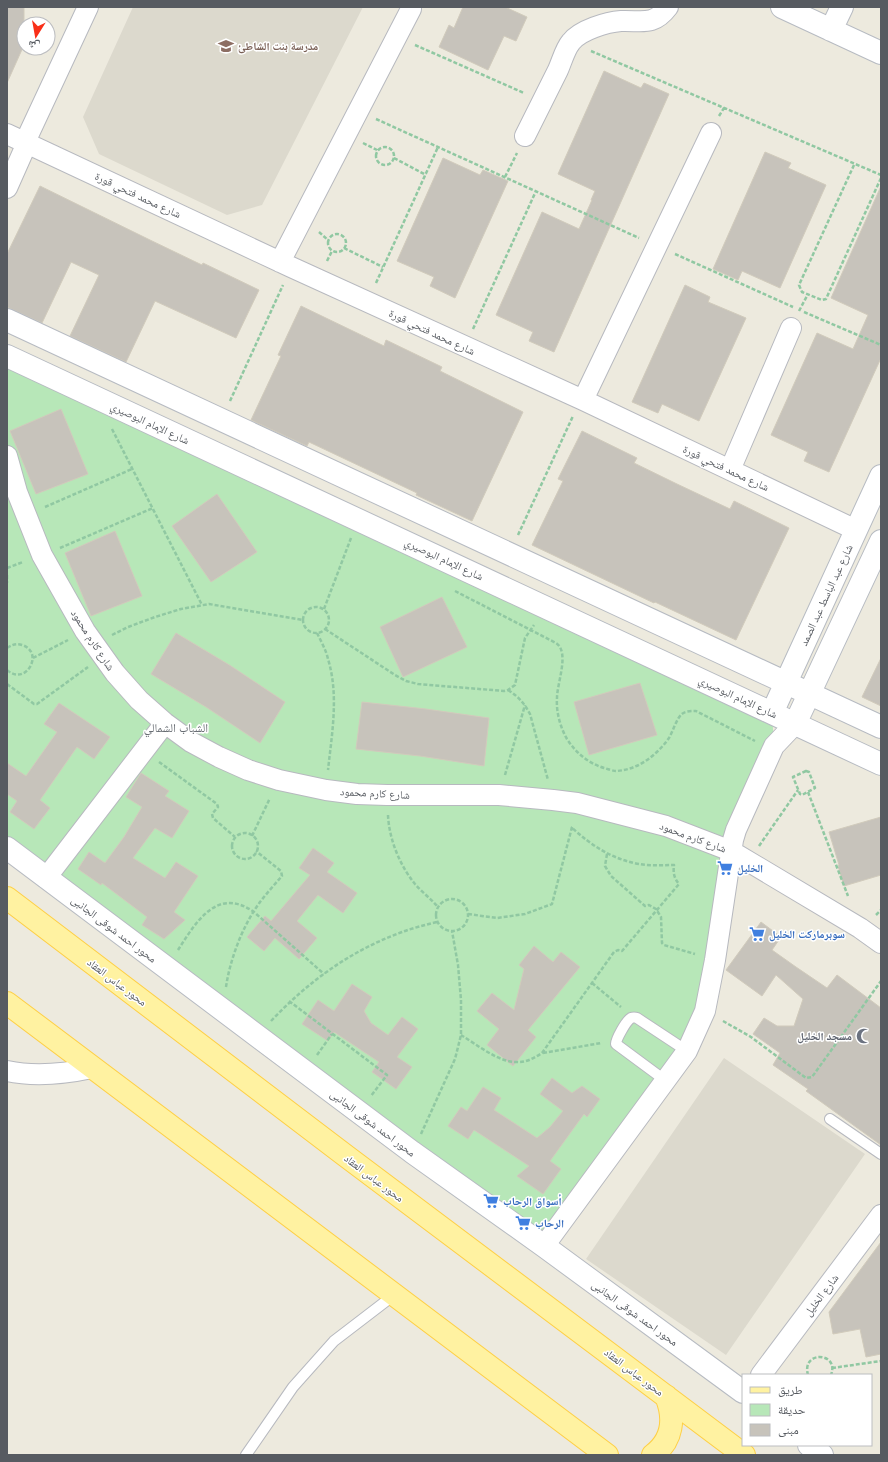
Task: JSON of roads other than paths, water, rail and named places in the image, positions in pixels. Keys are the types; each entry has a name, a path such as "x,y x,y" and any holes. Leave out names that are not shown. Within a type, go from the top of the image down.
{"main road":[{"name":"محور عباس العقاد","path":"7,898 346,1156 744,1455"},
{"path":"7,1003 607,1455"},
{"path":"653,1455 664,1444 672,1425 670,1405 666,1396"}],"street":[{"path":"7,188 26,142 88,7"},
{"path":"526,136 571,42 586,31 603,24 622,21 649,21 657,18 668,7"},
{"path":"782,7 881,53"},
{"path":"832,30 842,7"},
{"path":"286,265 358,111 411,9"},
{"path":"582,400 711,133"},
{"name":"شارع محمد فتحي قورة","path":"7,134 286,265 582,400 856,530"},
{"path":"7,320 881,727"},
{"path":"730,470 791,328"},
{"name":"شارع الإمام البوصيري","path":"7,356 881,764"},
{"name":"شارع كارم محمود","path":"7,456 17,492 42,555 94,644 115,674 139,700 165,723 191,742 248,770 279,780 326,790 357,794 499,795 553,800 576,803 666,826 731,851 881,942"},
{"name":"شارع عبد الباسط عبد الصمد","path":"772,713 881,476"},
{"path":"544,1246 687,1051 705,1011 715,960 733,840 740,820 773,748 795,724 881,541"},
{"path":"772,713 773,748"},
{"path":"46,878 165,723"},
{"name":"محور احمد شوقى الجانبى","path":"7,848 412,1152 544,1246 742,1391"},
{"path":"7,1070 31,1074 52,1074 92,1068"},
{"name":"شارع الخليل","path":"762,1374 881,1215"},
{"path":"810,1446 822,1455"}],"lane":[{"path":"666,1081 618,1046 616,1040 629,1020 633,1017 637,1018 687,1051"},
{"path":"830,1119 881,1154"},
{"path":"246,1455 293,1387 334,1341 394,1295"}],"place":[{"name":"مدرسة بنت الشاطئ","path":"226,46"},
{"name":"الخليل","path":"725,868"},
{"name":"سوبرماركت الخليل","path":"757,934"},
{"name":"مسجد الخليل","path":"864,1036"},
{"name":"أسواق الرحاب","path":"491,1201"},
{"name":"الرحاب","path":"523,1223"}],"district":[{"name":"الشباب الشمالي","path":"176,728"}]}
